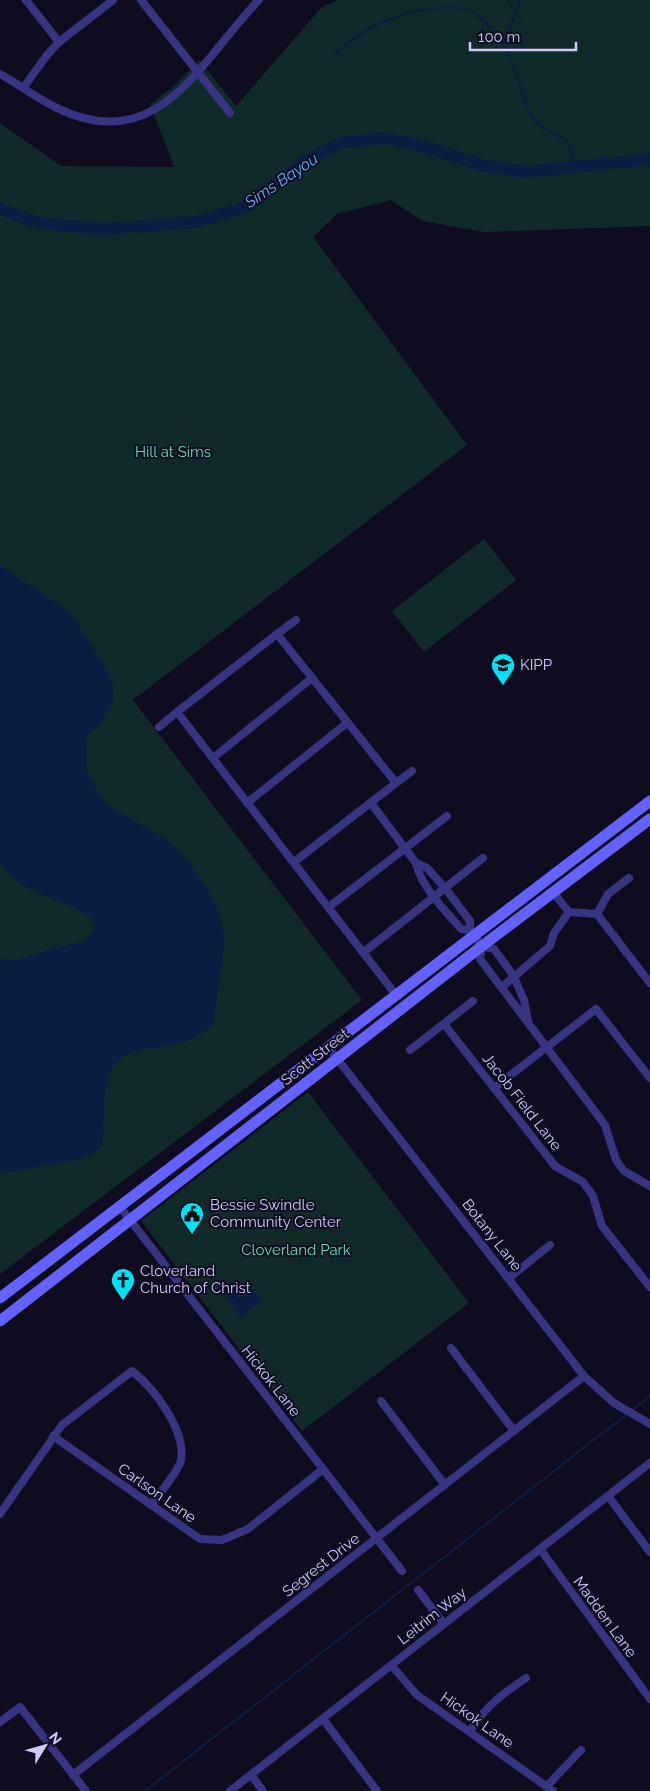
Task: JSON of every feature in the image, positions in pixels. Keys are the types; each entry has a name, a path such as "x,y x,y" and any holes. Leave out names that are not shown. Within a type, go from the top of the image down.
{"main road":[{"name":"Scott Street","path":"0,1298 86,1230 120,1207 396,995 472,933 650,801"},
{"name":"Scott Street","path":"0,1322 337,1058 650,819"},
{"path":"600,839 609,850"},
{"path":"224,1126 234,1139"}],"street":[{"path":"26,0 58,42"},
{"path":"24,87 47,54 58,42 113,0"},
{"path":"141,0 230,113"},
{"path":"0,74 58,109 82,118 103,121 124,120 143,115 162,106 176,96 198,73 258,1"},
{"path":"159,727 296,620"},
{"path":"277,634 396,783"},
{"path":"213,758 312,678"},
{"path":"177,712 330,906 396,995"},
{"path":"247,803 348,723"},
{"path":"294,862 412,771"},
{"path":"371,803 416,863 418,874 447,912 461,929 472,933"},
{"path":"330,906 447,816"},
{"path":"364,952 483,858"},
{"path":"416,863 427,868 445,888 470,921 472,933 482,946 494,949 513,975 524,1000 529,1025"},
{"path":"597,914 608,894 629,878"},
{"path":"553,892 569,912 597,914 650,983"},
{"path":"447,912 457,904"},
{"path":"502,987 513,975 550,946 554,934 569,912"},
{"path":"482,946 480,959 604,1125 611,1149 620,1165 624,1170 650,1186"},
{"path":"410,1050 473,1001"},
{"path":"494,1088 596,1009 650,1078"},
{"name":"Jacob Field Lane","path":"444,1024 555,1166 576,1177 588,1189 597,1205 598,1217 602,1226 650,1287"},
{"name":"Botany Lane","path":"328,1046 584,1376 608,1398 650,1424"},
{"name":"Hickok Lane","path":"120,1207 402,1571"},
{"path":"508,1278 550,1245"},
{"path":"451,1348 514,1431"},
{"path":"0,1514 62,1425 132,1371 140,1377 174,1422 181,1439 181,1461 151,1506"},
{"name":"Segrest Drive","path":"73,1775 584,1376"},
{"path":"381,1401 445,1485"},
{"name":"Carlson Lane","path":"53,1436 200,1539 222,1540 248,1529 322,1470"},
{"name":"Leitrim Way","path":"230,1791 650,1463"},
{"path":"608,1496 650,1552"},
{"name":"Madden Lane","path":"540,1549 650,1699"},
{"path":"418,1590 444,1624"},
{"name":"Hickok Lane","path":"391,1665 417,1695 550,1789"},
{"path":"470,1731 483,1711 494,1700 526,1678"},
{"path":"0,1722 20,1707 86,1791"},
{"path":"323,1719 377,1791"},
{"path":"550,1789 581,1750"},
{"path":"251,1775 263,1791"}],"green space":[{"name":"Hill at Sims","path":"337,0 507,0 526,26 508,0 650,0 650,226 484,232 423,221 391,200 337,214 313,237 467,445 133,700 362,1000 0,1274 0,123 61,166 174,167 150,104 173,87 199,60 236,106 322,7"},
{"path":"484,539 516,580 424,652 392,611"},
{"name":"Cloverland Park","path":"308,1092 469,1303 302,1431 141,1221"}],"water":[{"path":"0,564 10,573 63,608 96,650 109,675 114,695 108,713 86,739 87,774 105,803 169,841 191,865 208,889 219,912 225,940 213,1025 199,1035 184,1042 144,1049 127,1055 120,1060 109,1076 107,1085 101,1148 90,1156 78,1160 0,1174 0,958 14,960 86,940 92,933 94,923 76,909 21,884 9,875 0,863"},
{"path":"253,1288 262,1300 240,1317 225,1297 233,1291 239,1299"}],"waterway":[{"path":"503,44 521,0"},
{"path":"334,56 363,33 398,16 436,8 472,10 492,30 507,52 515,69 525,101 534,119 542,128 569,143 573,166"},
{"name":"Sims Bayou","path":"0,209 38,223 102,229 196,222 249,206 304,162 341,143 385,138 423,146 484,166 526,172 650,159"},
{"path":"631,1411 650,1396"},
{"path":"145,1791 627,1414"}],"place":[{"name":"KIPP","path":"503,686"},
{"name":"Bessie Swindle Community Center","path":"192,1235"},
{"name":"Cloverland Church of Christ","path":"123,1301"}]}
